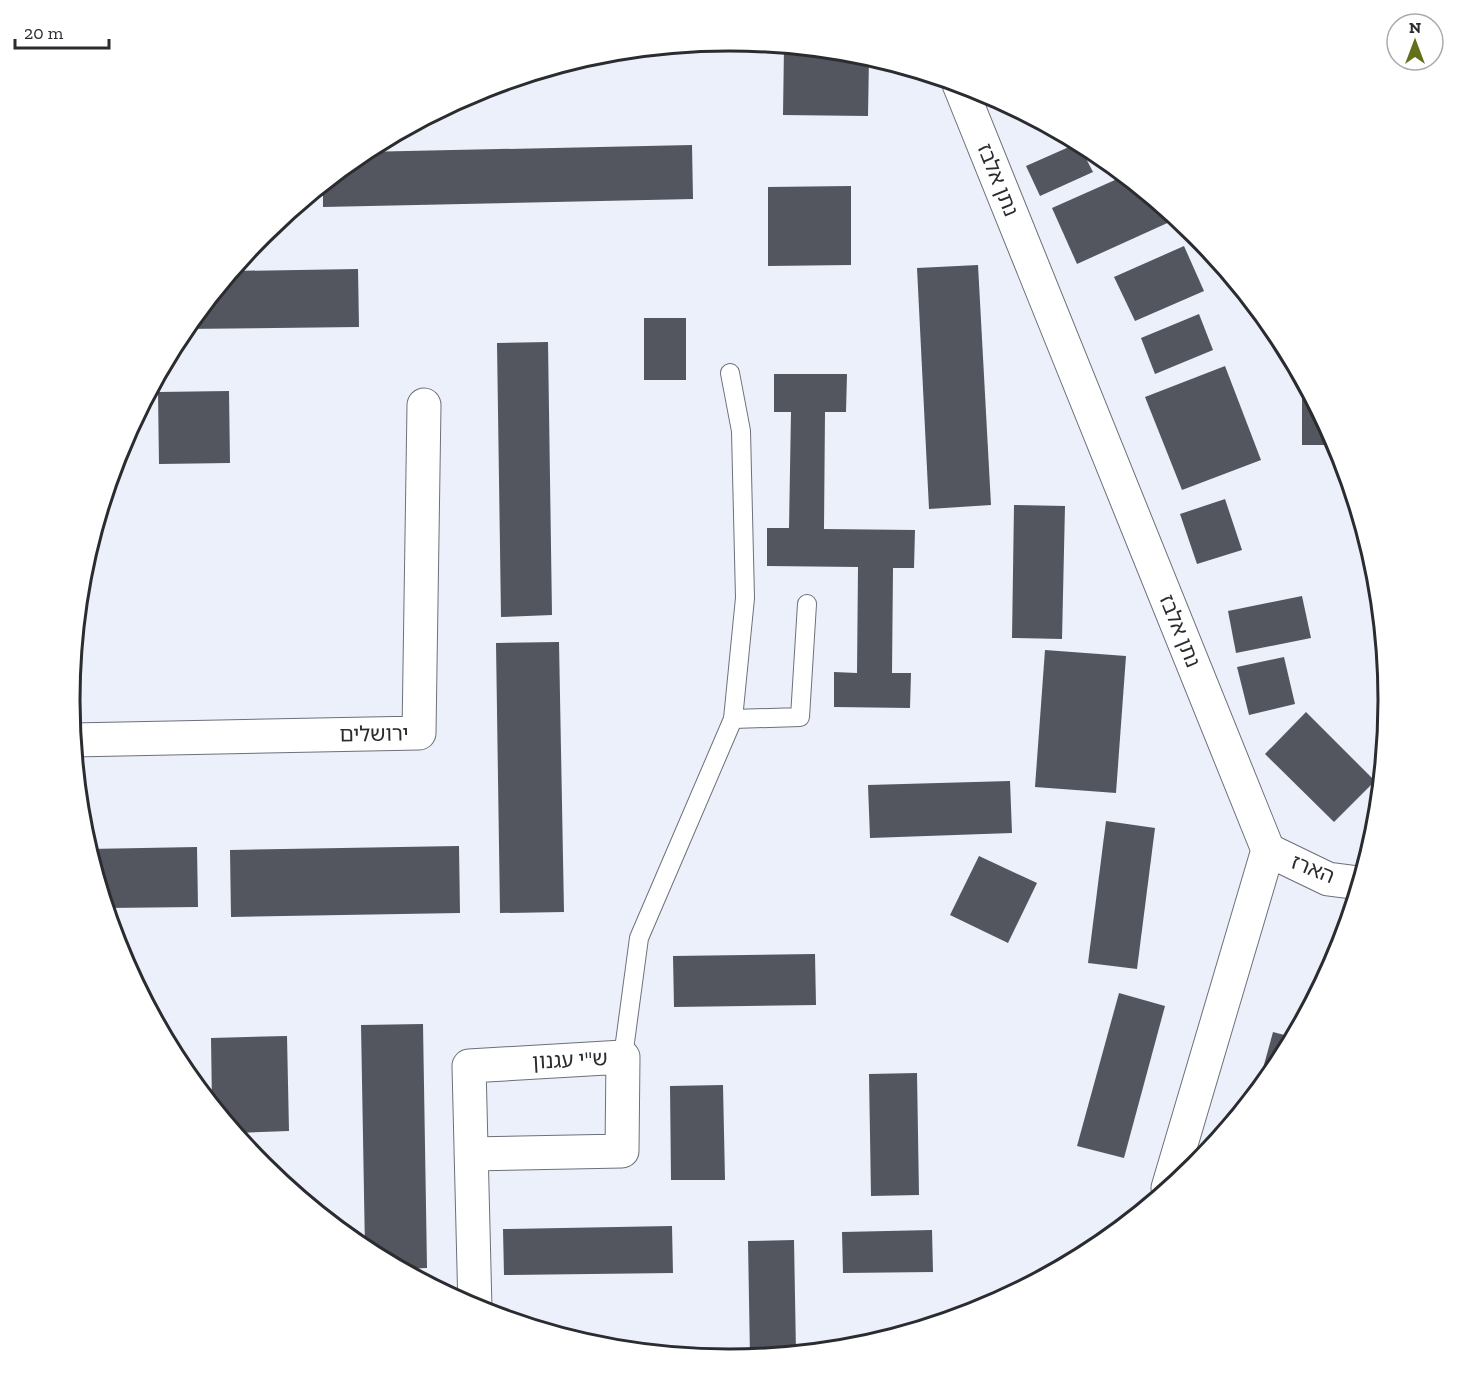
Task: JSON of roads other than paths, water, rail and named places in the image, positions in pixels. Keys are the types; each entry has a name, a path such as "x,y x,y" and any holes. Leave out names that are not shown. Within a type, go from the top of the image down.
{"street":[{"name":"נתן אלבז","path":"963,95 1268,850"},
{"name":"ירושלים","path":"81,740 419,733 424,405"},
{"name":"הארז","path":"1268,850 1328,879 1351,882"},
{"path":"1173,1172 1268,850"},
{"name":"ש\"י עגנון","path":"471,1154 622,1151 623,1058 469,1066 471,1154 475,1298"}],"lane":[{"path":"623,1058 639,938 733,719 745,598 741,431 730,373"},
{"path":"733,719 800,717 807,604"}]}
